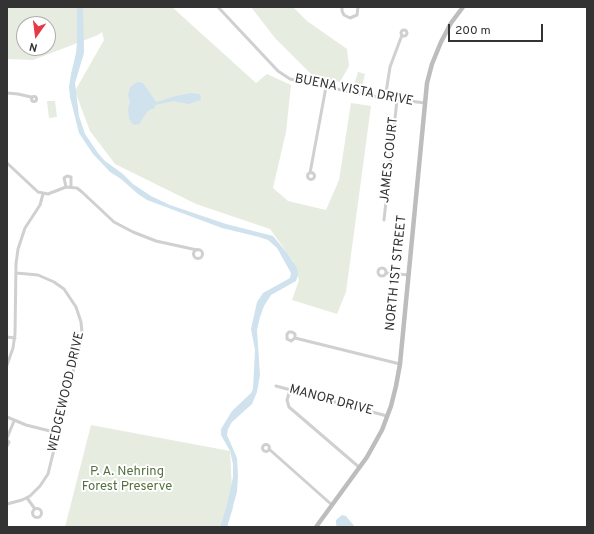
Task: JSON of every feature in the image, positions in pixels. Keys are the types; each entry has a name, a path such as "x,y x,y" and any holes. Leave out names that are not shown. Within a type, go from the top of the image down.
{"street":[{"name":"BUENA VISTA DRIVE","path":"218,7 282,74 294,80 385,99 424,104"},
{"path":"342,7 342,12 344,15 353,18 357,15 358,7"},
{"name":"NORTH 1ST STREET","path":"316,527 360,468 370,451 387,416 395,392 400,364 427,83 436,53 444,35 463,7"},
{"path":"385,99 390,67 402,35"},
{"path":"310,173 326,87"},
{"path":"7,93 31,97"},
{"name":"JAMES COURT","path":"384,220 397,100"},
{"path":"7,163 36,191 43,194 52,193 66,187 80,190 111,219 133,232 150,239 197,250"},
{"path":"66,187 64,178 67,176 70,176 71,187"},
{"path":"7,365 15,338 18,249 26,225 40,205 43,194"},
{"name":"WEDGEWOOD DRIVE","path":"7,504 27,498 40,486 46,476 58,433 82,329 79,315 71,298 64,289 54,282 38,275 16,273"},
{"path":"386,273 409,275"},
{"path":"7,337 15,338"},
{"path":"295,338 400,364"},
{"name":"MANOR DRIVE","path":"276,386 387,416"},
{"path":"290,390 287,400 289,407 360,468"},
{"path":"7,417 26,426 58,433"},
{"path":"7,446 9,442 7,439 14,421"},
{"path":"269,449 332,505"},
{"path":"27,498 35,509"}],"green space":[{"path":"7,7 172,7 256,83 267,74 291,85 286,132 273,188 288,201 326,210 339,180 351,103 371,106 346,292 337,314 292,300 299,280 293,261 270,229 196,204 115,164 90,131 75,91 104,40 102,32 98,35 56,51 56,16 16,16 16,56 43,56 33,60 7,59"},
{"path":"251,7 293,7 307,21 347,49 349,66 340,82 314,77 275,38"},
{"path":"358,72 365,74 361,90 353,88"},
{"path":"47,101 55,101 57,117 49,118"},
{"name":"P. A. Nehring Forest Preserve","path":"91,425 230,451 233,508 227,527 65,527"}],"water":[{"path":"77,7 83,7 84,53 75,83 79,116 85,134 98,153 105,161 123,174 133,184 151,196 170,205 226,224 273,236 297,268 298,275 296,281 271,295 264,306 257,330 260,375 257,392 252,404 232,422 228,429 227,435 237,458 238,475 237,492 227,527 220,527 227,505 233,477 233,464 230,451 221,435 221,429 232,411 251,393 253,389 255,350 251,329 257,302 263,293 290,278 291,273 277,248 268,240 222,228 147,200 110,172 93,154 79,133 70,97 69,87 77,42"},
{"path":"138,82 143,83 156,102 191,93 200,94 201,100 188,104 174,101 155,105 154,109 147,112 139,124 134,125 129,118 128,109 130,102 128,95 130,88"},
{"path":"342,515 346,516 355,527 337,527 336,520"}]}
